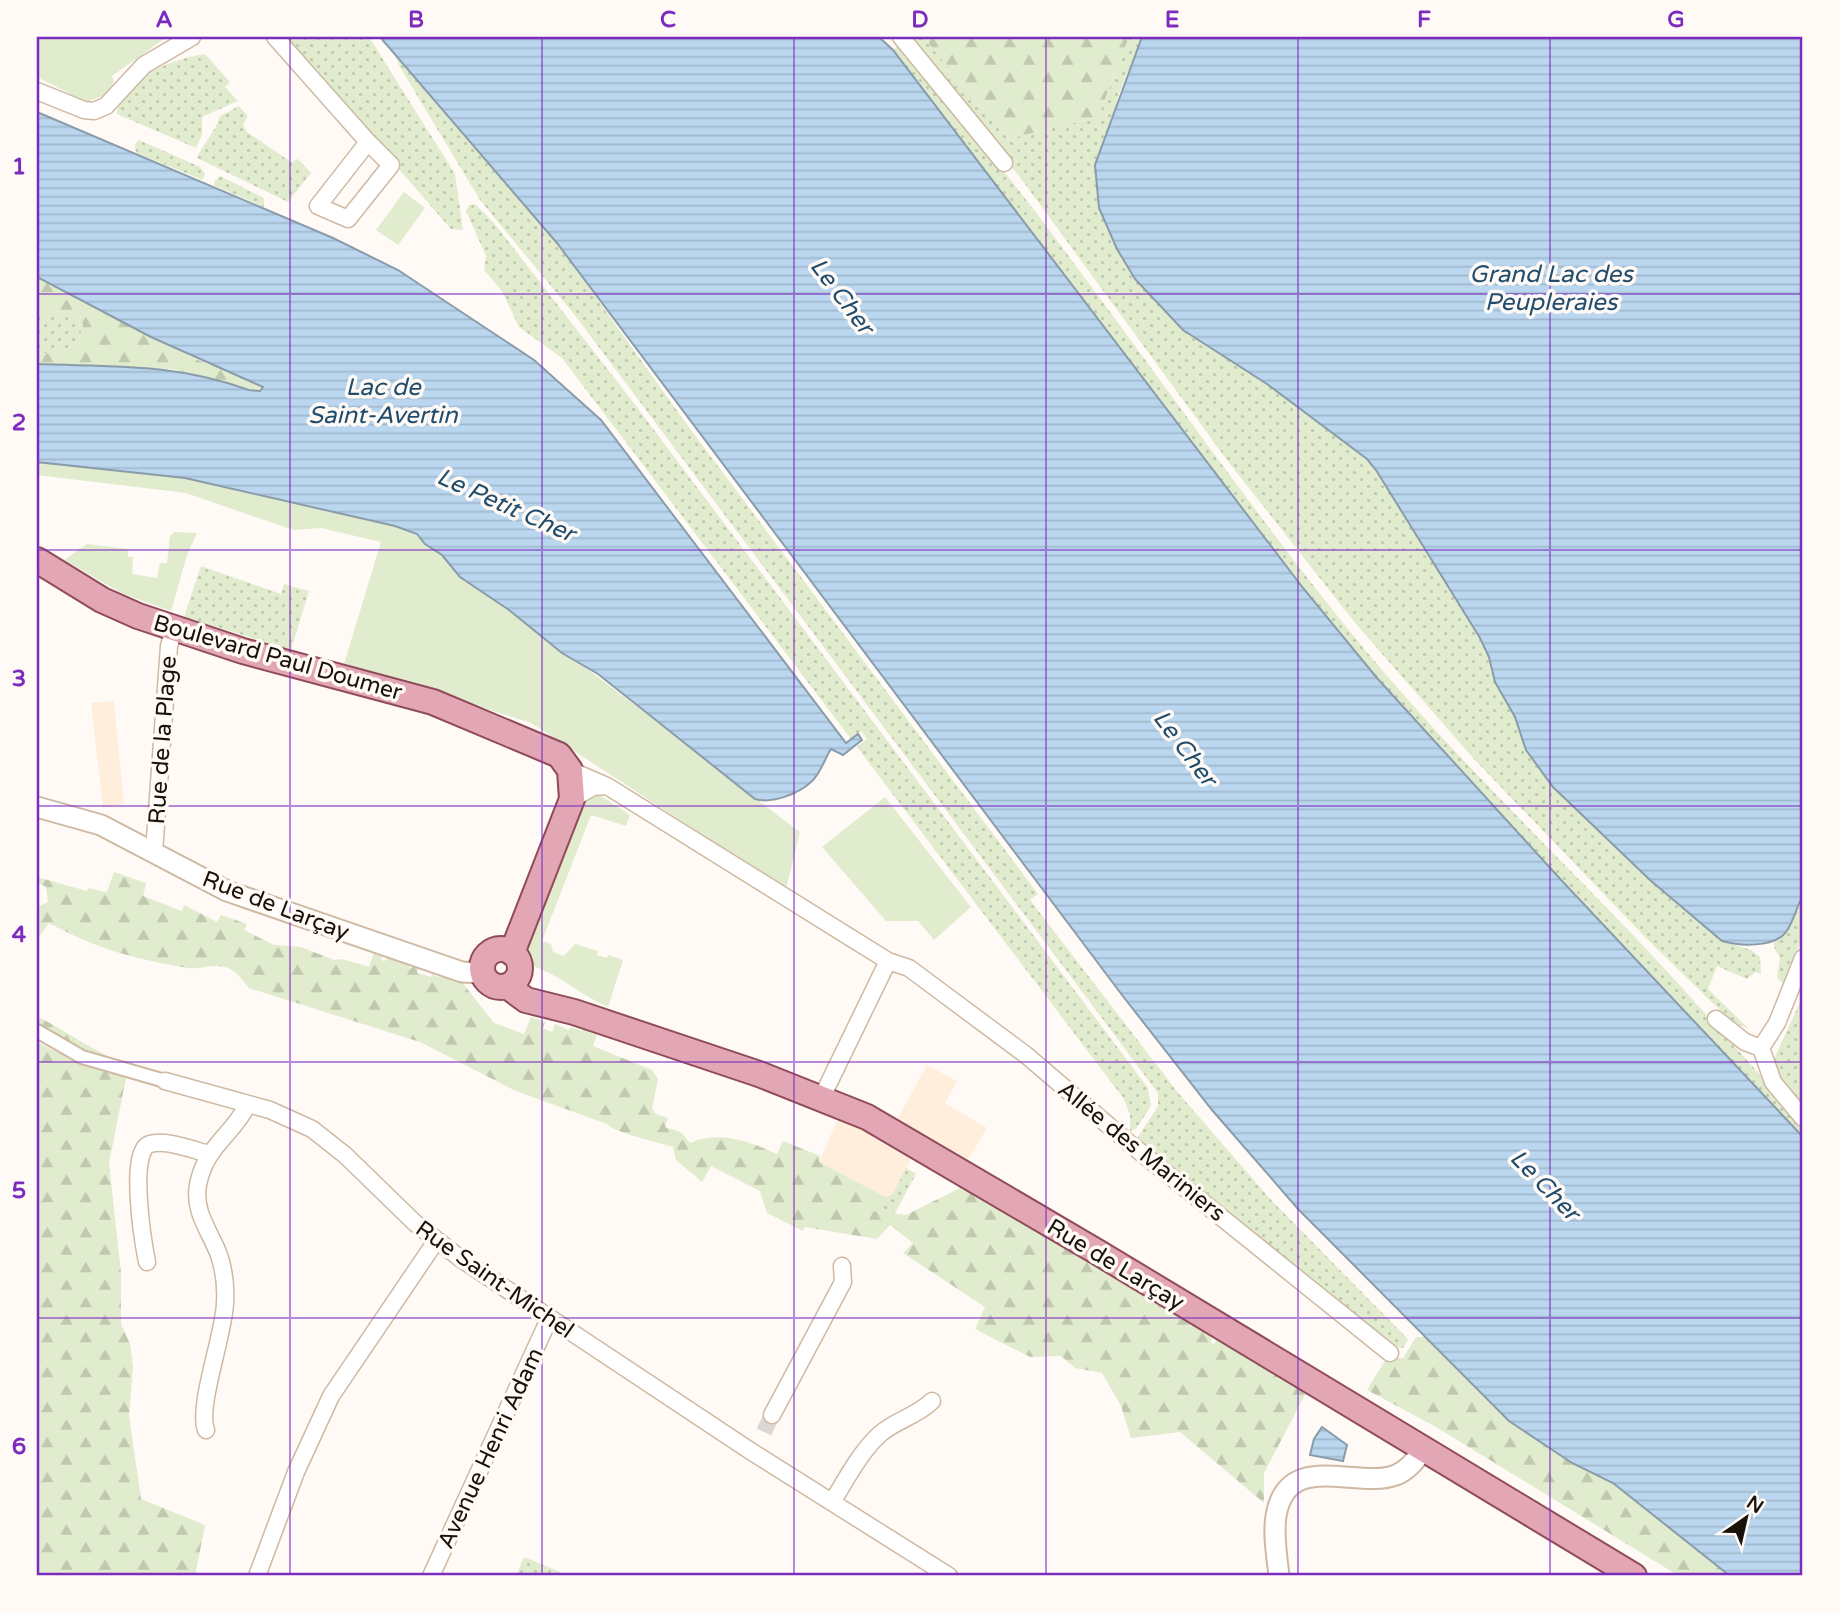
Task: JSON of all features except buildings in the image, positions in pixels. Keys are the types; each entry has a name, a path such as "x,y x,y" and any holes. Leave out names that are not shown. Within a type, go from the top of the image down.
{"main road":[{"name":"Boulevard Paul Doumer","path":"37,560 117,607 174,629 433,702 559,755 570,770"},
{"path":"509,965 559,788 558,775 548,759 525,740"},
{"path":"509,965 572,799 570,770"},
{"name":"Rue de Larçay","path":"482,973 490,984 509,965 533,986 571,1011 822,1097 887,1129 1634,1576"}],"street":[{"path":"37,91 94,111 106,106 144,65 192,37"},
{"path":"275,37 391,165 348,219 318,206 368,142"},
{"path":"901,37 1004,163"},
{"name":"Rue de la Plage","path":"154,852 169,646 174,629"},
{"name":"Allée des Mariniers","path":"570,770 607,786 888,961 909,968 1026,1055 1129,1143 1390,1353"},
{"path":"572,799 593,787 607,786"},
{"name":"Rue de Larçay","path":"37,807 100,825 227,891 462,972 482,973"},
{"path":"1760,1048 1777,1023 1803,958"},
{"path":"822,1097 888,961"},
{"path":"1716,1019 1745,1042 1760,1048 1773,1082 1803,1118"},
{"name":"Rue Saint-Michel","path":"37,1031 82,1057 290,1118 332,1143 436,1241 550,1319 949,1576"},
{"path":"206,1430 203,1415 219,1348 225,1304 221,1263 197,1204 198,1183 209,1154 248,1104"},
{"path":"146,1262 138,1164 143,1148 149,1144 161,1143 209,1154"},
{"path":"257,1576 296,1472 331,1396 436,1241"},
{"path":"772,1415 843,1282 842,1266"},
{"name":"Avenue Henri Adam","path":"431,1576 550,1319"},
{"path":"832,1502 874,1440 932,1401"},
{"path":"1279,1576 1276,1514 1281,1499 1289,1488 1303,1480 1321,1476 1394,1476 1410,1465 1423,1449"}],"shaded area":[{"path":"114,701 124,804 103,808 91,703"},
{"path":"927,1065 957,1081 945,1103 987,1128 966,1163 897,1120"},
{"path":"840,1114 914,1154 892,1195 886,1197 819,1162"}],"green space":[{"path":"37,37 167,37 112,76 114,82 105,95 86,102 37,77"},
{"path":"284,37 369,37 455,174 463,230 451,229"},
{"path":"907,37 923,37 1008,139 1098,117 1129,37 1142,37 1118,96 1099,208 1117,249 1135,279 1183,330 1267,384 1367,459 1480,638 1489,657 1495,682 1515,717 1526,750 1553,787 1650,880 1722,941 1751,950 1760,957 1761,974 1755,972 1747,979 1717,966 1708,989 1749,1029 1731,1021 1643,935 1474,759 1356,624 1230,464 1022,180"},
{"path":"923,37 1129,37 1098,117 1008,139"},
{"path":"900,44 1017,188 1238,487 1352,634 1453,749 1654,957 1803,1122 1803,1137 1563,882 1377,678 1303,588 893,50"},
{"path":"394,53 557,243 688,426 1038,894 1030,900 1179,1094 1272,1201 1404,1335 1408,1340 1403,1348 1390,1346 1135,1142 1158,1106 1158,1093 574,314 480,200"},
{"path":"205,54 230,82 225,87 238,101 202,117 202,135 196,148 117,114 120,101 138,80 165,65"},
{"path":"239,106 248,116 243,125 247,132 291,162 298,159 311,173 288,202 197,158 220,116"},
{"path":"139,140 200,167 205,174 203,180 136,153 135,144"},
{"path":"220,176 264,198 264,207 215,186 214,182"},
{"path":"404,192 425,208 398,245 376,230"},
{"path":"475,204 494,223 633,402 1148,1088 1151,1106 1136,1129 1130,1131 1130,1115 1124,1099 857,747 867,739 861,731 851,739 562,358 519,327 502,291 484,270 486,256 466,211 469,205"},
{"path":"37,277 198,360 260,383 263,390 249,390 172,369 37,364 37,353 61,352 73,345 78,340 83,324 72,313 37,318"},
{"path":"63,312 73,313 83,324 78,340 61,352 37,353 37,318"},
{"path":"37,462 185,478 395,526 415,535 444,556 462,578 592,672 800,832 786,889 531,723 344,664 381,542 321,528 293,530 186,493 37,475"},
{"path":"174,532 197,533 187,555 171,611 123,594 64,560 87,544 128,549 128,557 133,557 132,574 157,578 160,563 167,563 170,536"},
{"path":"201,566 281,594 284,584 309,591 291,650 184,617"},
{"path":"598,794 630,815 626,826 591,815 542,941 551,944 553,952 564,956 575,944 598,951 597,955 623,960 608,1007 534,966 524,957 585,800"},
{"path":"885,797 971,907 934,940 918,921 886,921 822,847"},
{"path":"114,872 146,883 143,896 182,911 184,905 217,922 221,915 247,924 244,930 274,945 301,947 334,960 342,959 369,967 374,952 383,955 381,960 385,961 388,956 408,964 411,969 413,965 418,967 417,973 431,977 433,972 435,976 461,981 494,1023 524,1034 531,1017 545,1022 543,1028 552,1032 555,1024 569,1030 571,1027 582,1031 585,1024 588,1025 586,1031 597,1035 593,1046 652,1070 658,1079 652,1108 656,1114 668,1118 665,1127 681,1132 690,1143 712,1138 735,1139 777,1154 783,1141 820,1156 819,1162 886,1197 873,1211 906,1215 966,1185 1213,1334 1211,1343 1214,1344 1219,1337 1307,1391 1264,1473 1264,1503 1180,1432 1131,1438 1121,1406 1102,1373 1075,1368 1061,1356 1030,1357 975,1329 985,1307 903,1253 913,1243 890,1225 877,1239 805,1227 803,1231 767,1213 760,1191 711,1166 702,1182 676,1160 673,1147 626,1133 516,1091 420,1042 249,988 235,972 225,967 188,968 133,957 83,940 49,923 37,940 37,907 48,902 46,887 37,882 37,877 87,891 88,888 107,892"},
{"path":"1803,896 1803,936 1784,984 1777,978 1780,958 1774,947 1774,939 1785,934"},
{"path":"1803,996 1803,1112 1776,1080 1772,1063"},
{"path":"37,1016 125,1064 95,1057 37,1026"},
{"path":"37,1042 79,1063 126,1078 109,1163 121,1273 121,1324 130,1344 133,1366 129,1416 141,1499 205,1525 195,1576 37,1576"},
{"path":"906,1168 916,1174 894,1215 872,1211 882,1198 892,1195"},
{"path":"1416,1337 1426,1337 1509,1421 1572,1463 1613,1483 1730,1576 1679,1576 1436,1427 1367,1390 1387,1357 1403,1358"},
{"path":"524,1557 570,1576 516,1576"}],"water":[{"name":"Le Cher","path":"380,37 879,37 893,50 1303,588 1377,678 1563,882 1803,1137 1803,1576 1730,1576 1613,1483 1572,1463 1509,1421 1298,1209 1212,1110 1122,995 557,243"},
{"name":"Grand Lac des Peupleraies","path":"1142,37 1803,37 1803,896 1789,928 1781,937 1756,944 1722,941 1650,880 1553,787 1526,750 1515,717 1495,682 1489,657 1480,638 1367,459 1267,384 1183,330 1135,279 1117,249 1099,208 1095,165"},
{"name":"Lac de Saint-Avertin","path":"37,112 333,238 398,270 534,360 601,420 846,743 858,734 862,740 843,755 831,749 814,779 799,790 777,799 755,799 598,674 562,653 509,610 460,577 442,555 425,544 417,534 395,526 185,478 37,462 37,364 144,368 195,375 249,390 260,391 263,387 151,337 37,277"},
{"path":"1322,1427 1347,1445 1343,1461 1310,1455 1314,1439"}],"tunnel":[{"path":"764,1432 772,1415"}],"water label":[{"name":"Le Petit Cher","path":"506,505"}]}
